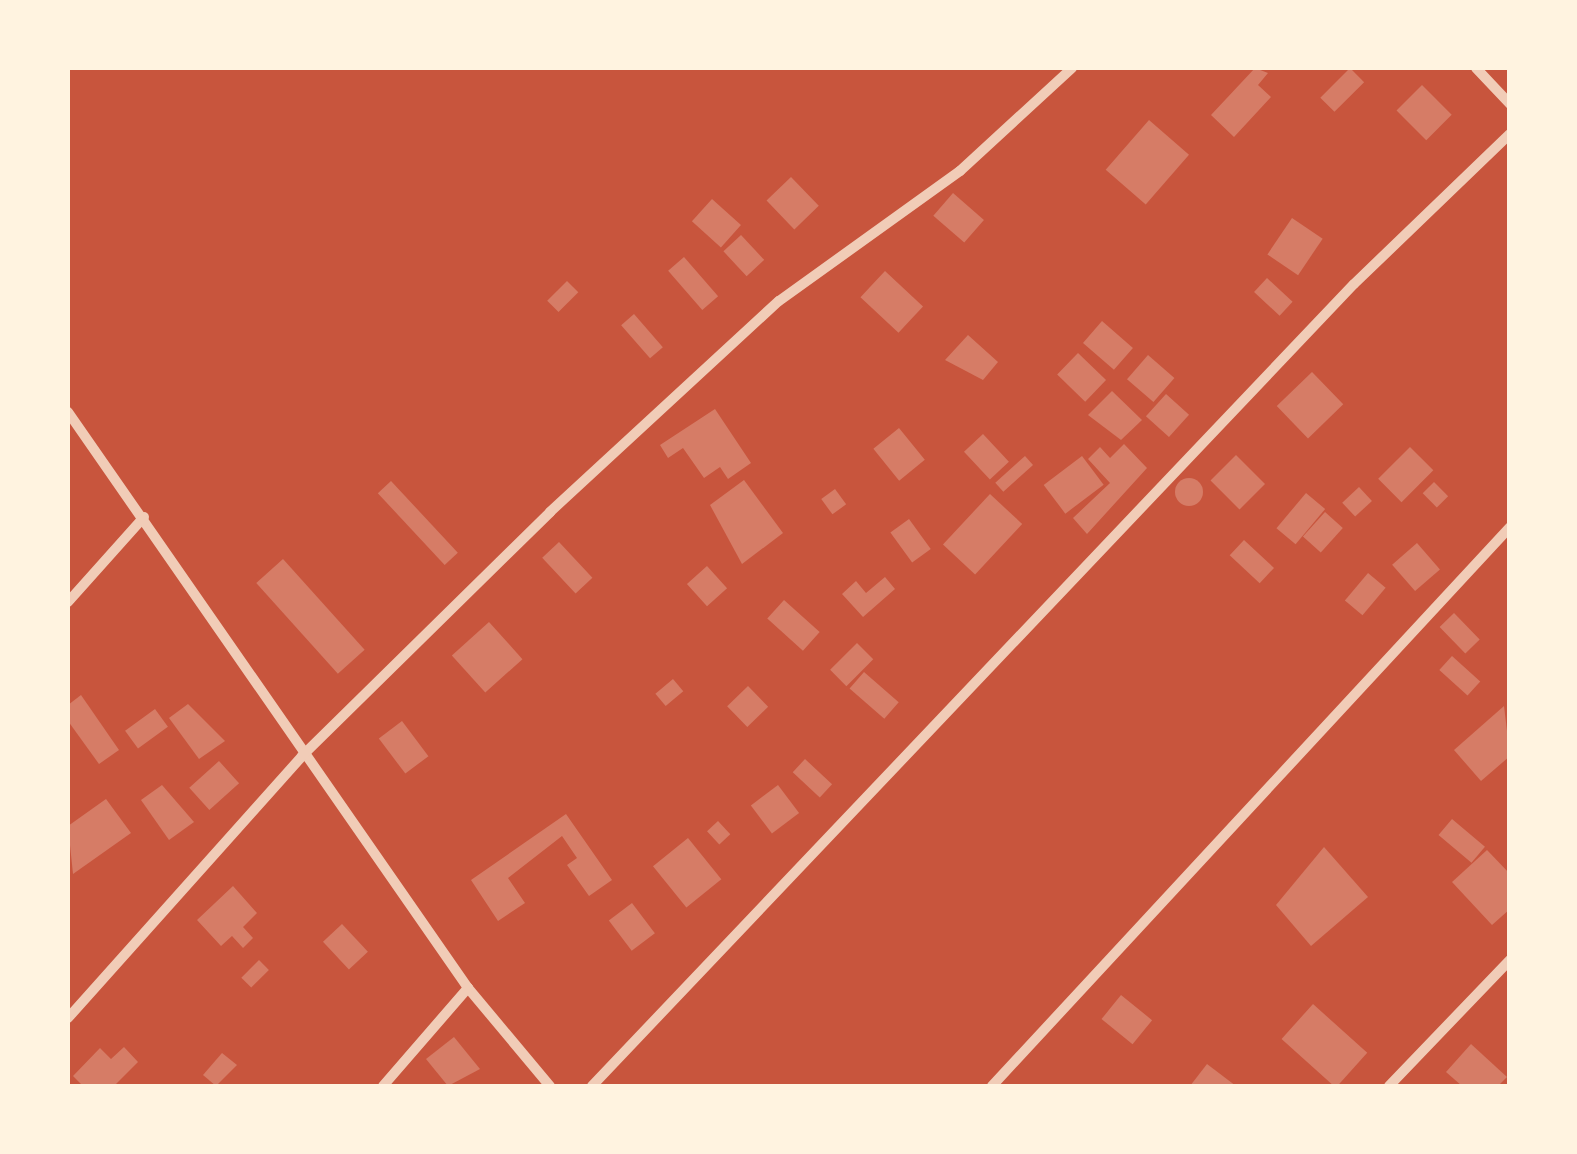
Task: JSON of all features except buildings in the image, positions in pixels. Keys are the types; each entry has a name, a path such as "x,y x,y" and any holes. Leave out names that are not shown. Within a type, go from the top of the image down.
{"street":[{"path":"68,1018 302,756 779,301 960,171 1072,68"},
{"path":"1476,68 1510,104"},
{"path":"592,1086 1354,284 1510,134"},
{"path":"68,412 144,517 302,756 468,988 550,1086"},
{"path":"68,602 144,517"},
{"path":"992,1086 1510,527"},
{"path":"1389,1086 1510,960"},
{"path":"383,1086 468,988"}]}
